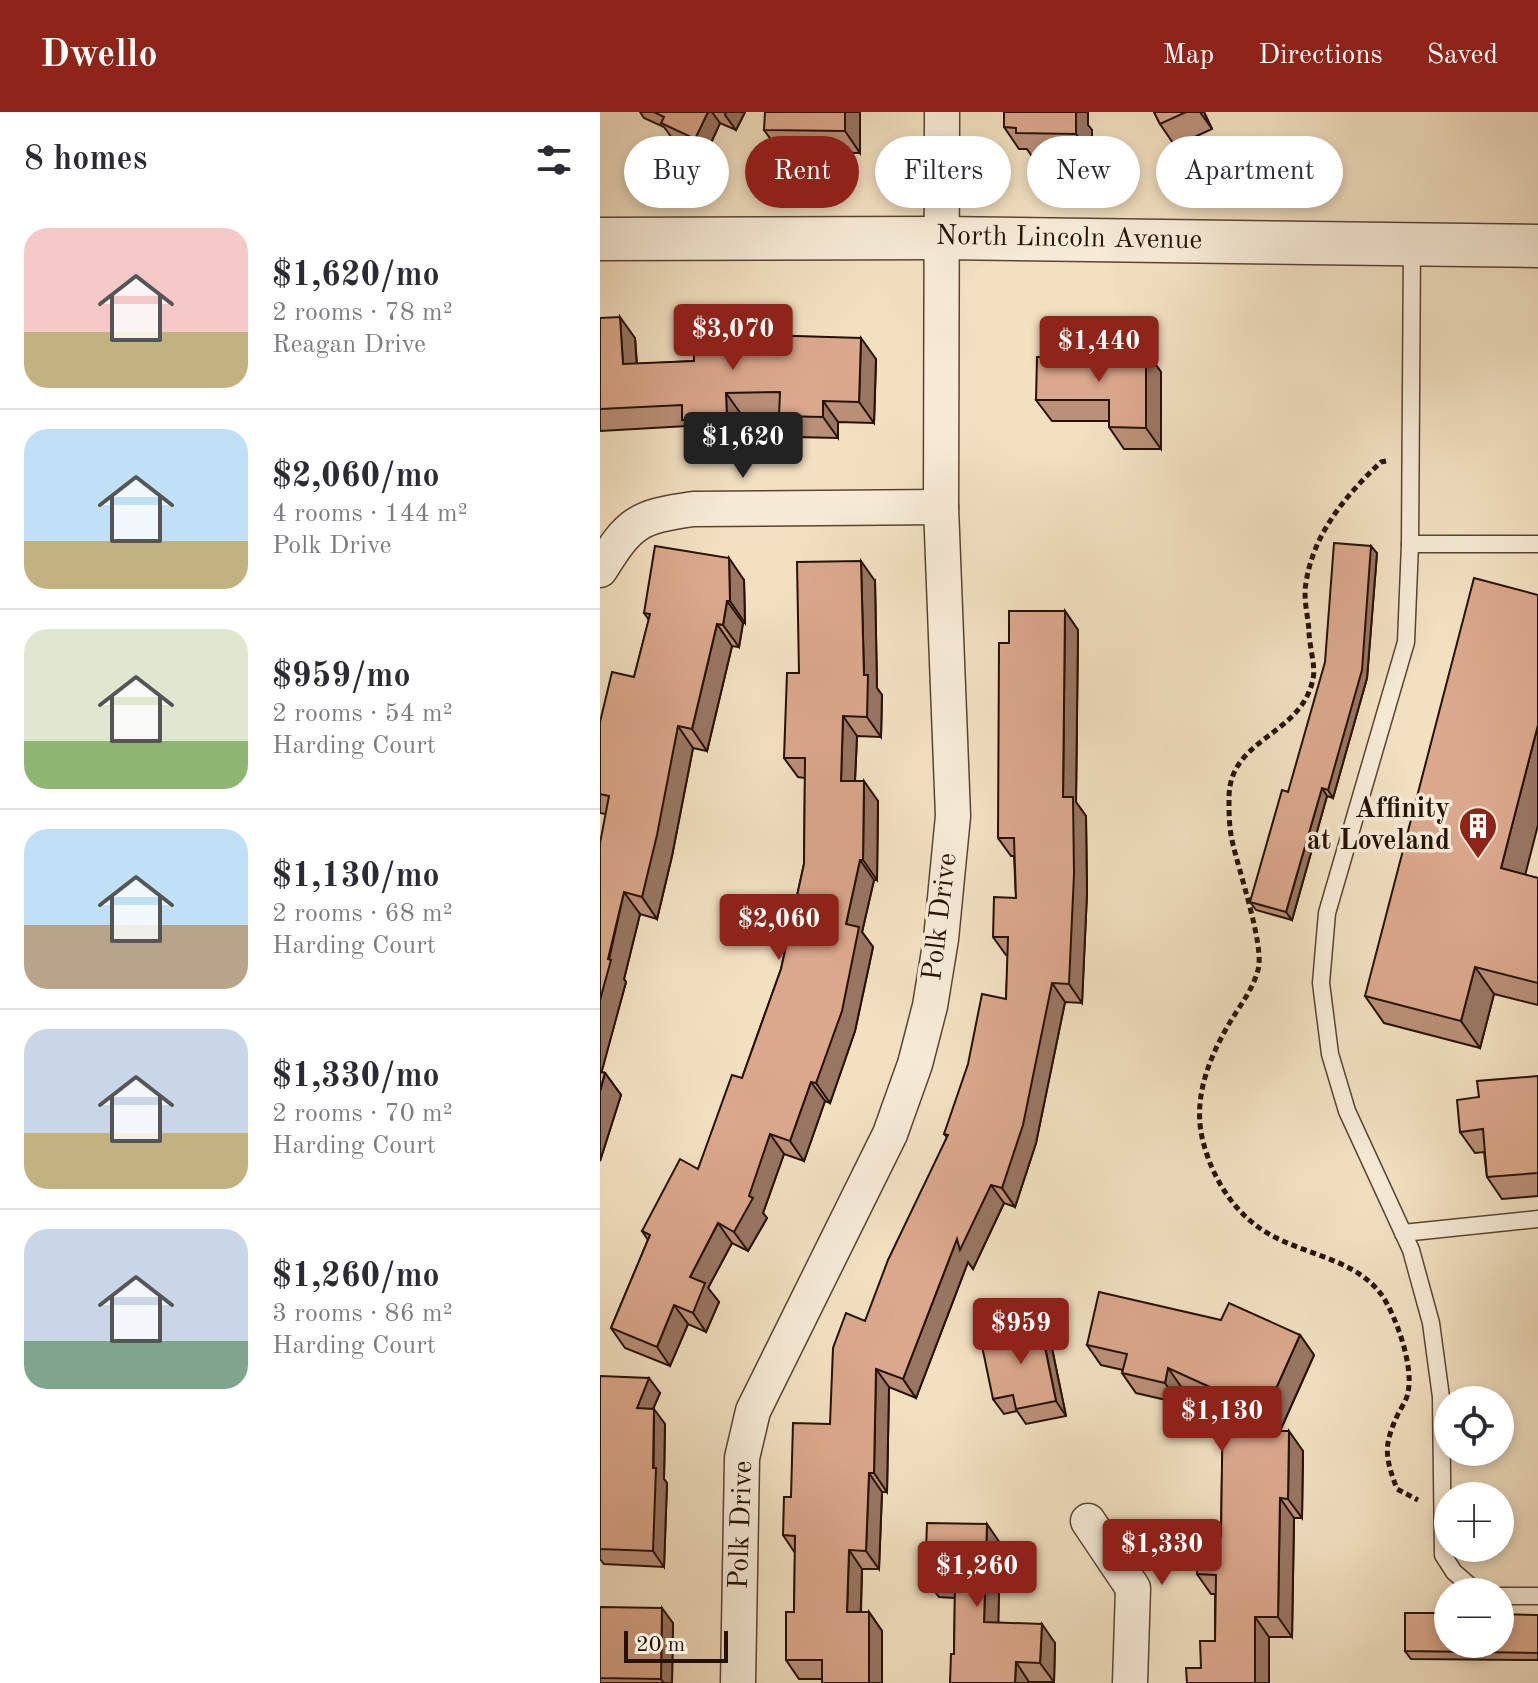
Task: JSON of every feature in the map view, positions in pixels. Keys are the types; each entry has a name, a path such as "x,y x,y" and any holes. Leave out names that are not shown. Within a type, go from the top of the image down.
{"street":[{"name":"Polk Drive","path":"738,1683 742,1458 753,1411 890,1134 915,1064 930,1006 945,909 953,816 941,507 942,112"},
{"name":"North Lincoln Avenue","path":"600,239 941,238 1538,246"},
{"path":"600,570 630,528 655,515 693,509 941,507"},
{"path":"1088,1521 1133,1588 1130,1683"}],"lane":[{"path":"1412,243 1410,544 1406,642 1327,913 1321,983 1330,1054 1347,1111 1411,1250 1431,1323 1441,1397 1443,1555 1461,1578"},
{"path":"1410,544 1538,544"},
{"path":"1403,1233 1538,1219"},
{"path":"1514,1596 1538,1596"}],"building":[{"path":"654,112 708,112 696,136 689,136 661,123 664,117"},
{"path":"765,112 845,112 845,131 764,130"},
{"path":"1004,112 1076,112 1076,134 1016,133 1016,128 1004,127"},
{"path":"1154,112 1186,112 1160,124"},
{"path":"620,317 623,364 694,361 693,329 763,328 763,335 861,338 859,402 823,401 823,417 779,416 780,392 726,393 727,419 682,420 682,405 600,409 600,318"},
{"path":"1111,351 1146,351 1146,428 1109,427 1109,400 1036,400 1037,357 1111,357"},
{"path":"1334,543 1371,546 1362,670 1328,790 1322,788 1286,912 1250,902 1282,790 1288,792 1325,662"},
{"path":"655,546 729,558 730,601 727,601 723,625 717,624 692,729 678,726 642,897 624,892 600,1000 600,843 609,796 600,794 600,722 612,672 634,677 650,614 644,613"},
{"path":"861,561 864,675 868,675 867,717 843,716 841,781 864,781 863,860 860,860 846,924 859,927 842,1011 816,1083 811,1082 790,1141 770,1134 749,1196 753,1198 734,1232 718,1223 690,1277 705,1283 693,1313 674,1305 657,1347 611,1328 650,1235 642,1231 680,1159 698,1169 732,1075 742,1078 781,969 804,864 805,758 784,758 787,673 799,673 797,562"},
{"name":"Affinity at Loveland","path":"1474,578 1538,595 1538,725 1501,868 1538,878 1538,983 1475,967 1461,1021 1365,996"},
{"path":"1009,611 1065,611 1063,797 1073,797 1074,874 1069,984 1052,983 1023,1125 1002,1188 991,1185 960,1250 957,1239 903,1379 876,1369 874,1473 869,1473 866,1551 849,1550 847,1612 869,1612 869,1683 822,1683 822,1660 786,1660 786,1612 794,1612 795,1536 783,1535 784,1497 791,1497 793,1423 830,1424 833,1348 846,1313 865,1321 888,1260 948,1135 944,1134 968,1064 982,994 1006,999 1008,937 993,937 994,897 1016,898 1014,838 998,838 999,643 1009,643"},
{"path":"600,1072 605,1073 600,1091"},
{"path":"1538,1076 1538,1173 1487,1177 1483,1129 1460,1132 1457,1100 1479,1097 1477,1081"},
{"path":"1099,1292 1221,1320 1229,1303 1300,1335 1257,1431 1289,1431 1288,1499 1280,1498 1278,1617 1255,1617 1255,1683 1187,1683 1186,1668 1201,1668 1200,1641 1215,1641 1216,1575 1197,1574 1198,1536 1221,1536 1223,1393 1168,1368 1165,1383 1122,1373 1127,1354 1087,1345"},
{"path":"1039,1318 1056,1401 1016,1409 1013,1395 993,1399 982,1346 1010,1340 1007,1325"},
{"path":"600,1376 649,1378 637,1408 654,1409 653,1468 656,1468 653,1551 600,1549"},
{"path":"927,1523 987,1524 984,1622 1042,1624 1040,1663 1016,1662 1015,1683 950,1683 951,1654 954,1654 955,1579 925,1578"},
{"path":"600,1607 662,1608 661,1679 600,1678"},
{"path":"1405,1613 1434,1613 1434,1651 1405,1651"},
{"path":"1514,1614 1538,1615 1538,1653 1514,1653"}],"place":[{"name":"Affinity at Loveland","path":"1478,860"}]}
